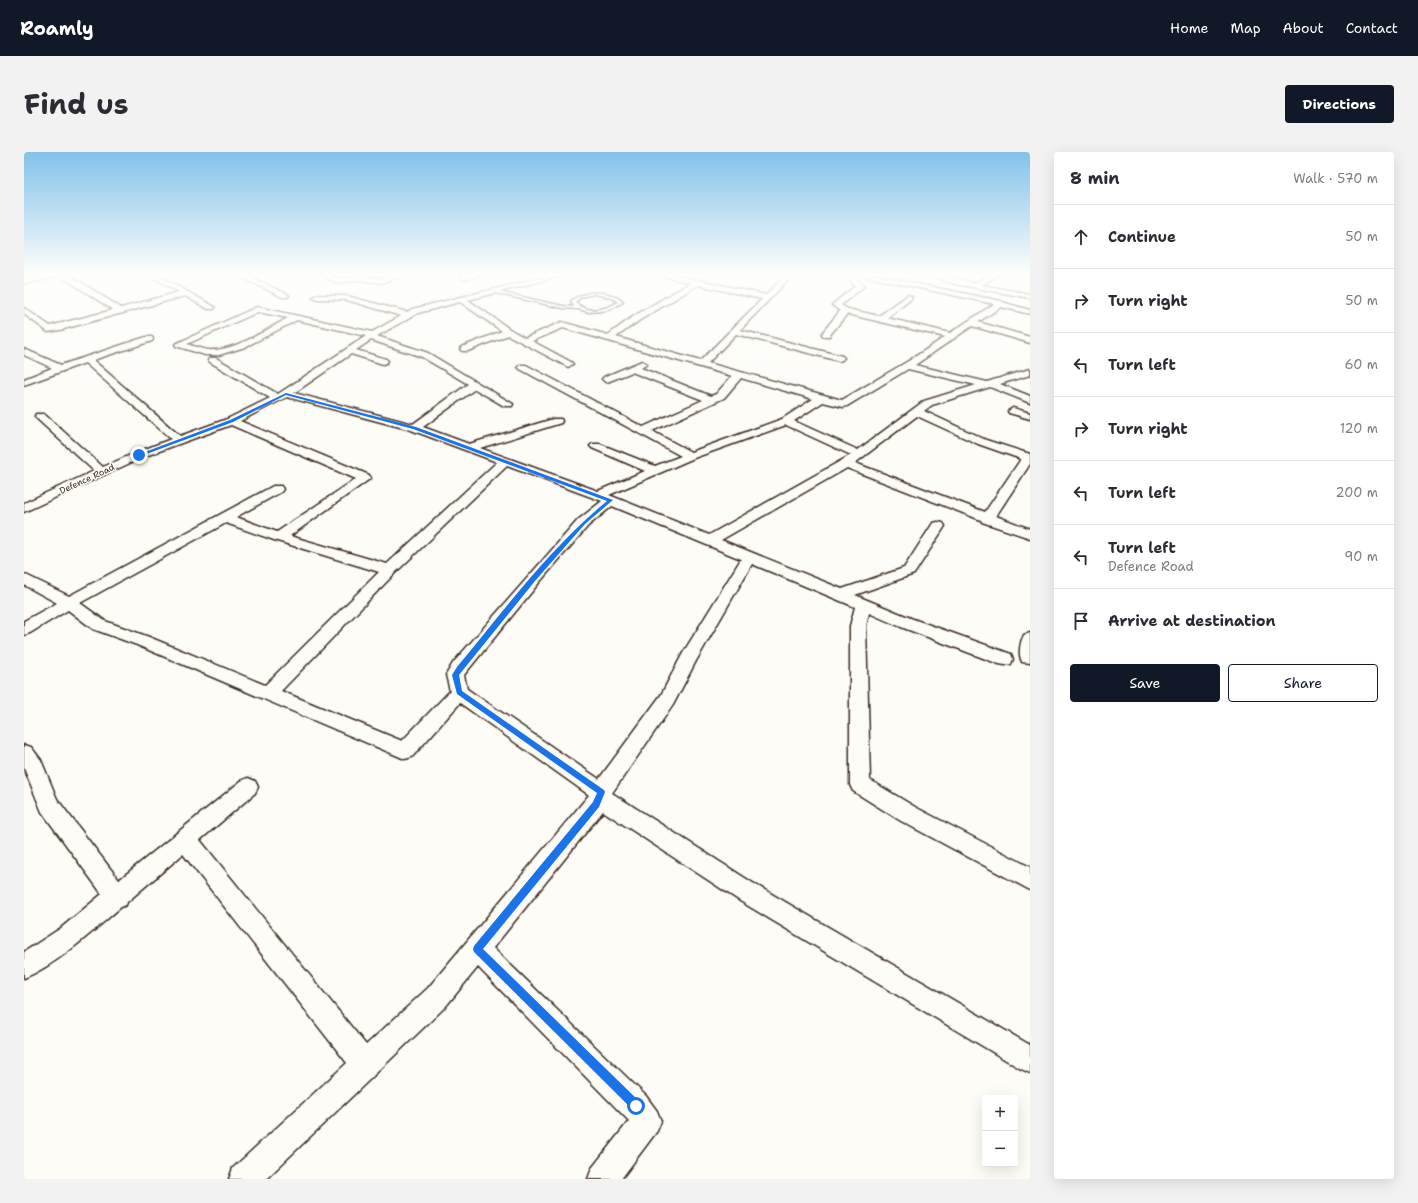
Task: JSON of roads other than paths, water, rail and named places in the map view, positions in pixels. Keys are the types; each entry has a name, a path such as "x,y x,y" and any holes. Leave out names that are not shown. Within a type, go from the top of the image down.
{"street":[{"path":"39,322 48,328 57,328 80,322"},
{"path":"228,322 179,344 204,352 221,352 246,343 287,322"},
{"path":"316,322 372,336 425,355 508,404"},
{"name":"Defence Road","path":"26,505 139,455 231,421 282,396 395,322"},
{"path":"494,322 508,332 568,364"},
{"path":"610,338 632,322"},
{"path":"702,364 744,322"},
{"path":"826,334 836,322"},
{"path":"894,322 952,336"},
{"path":"524,341 562,325 843,404 907,366 974,322"},
{"path":"971,324 1030,340"},
{"path":"465,349 508,332"},
{"path":"734,332 839,358"},
{"path":"24,382 86,359 149,339"},
{"path":"349,351 383,361"},
{"path":"24,352 62,369"},
{"path":"607,379 664,354"},
{"path":"86,359 179,441"},
{"path":"213,360 282,396 415,428 604,498 907,623 1005,660"},
{"path":"907,366 989,384 1030,400"},
{"path":"523,367 690,456"},
{"path":"632,368 712,400"},
{"path":"709,541 846,464 928,402 1030,372"},
{"path":"643,431 720,396 738,375"},
{"path":"415,428 475,384"},
{"path":"821,398 786,421 654,470 604,498 459,668 455,675 459,692 600,795 748,893 1030,1060"},
{"path":"1013,411 1030,416"},
{"path":"916,412 982,442 1029,458 987,519"},
{"path":"40,416 102,472"},
{"path":"231,421 365,478 279,537"},
{"path":"469,448 558,421"},
{"path":"786,421 859,455"},
{"path":"596,446 654,470"},
{"path":"267,694 390,570 504,461"},
{"path":"846,464 987,519 1030,534"},
{"path":"24,629 68,602 226,518 277,489"},
{"path":"226,518 279,537 390,570"},
{"path":"842,596 852,590 909,571 938,526"},
{"path":"244,1179 437,998 596,804 600,795 667,700 689,658 748,557"},
{"path":"24,579 68,602 99,625 143,641 405,751 459,692"},
{"path":"863,604 858,626 860,785 908,814 1030,879"},
{"path":"1028,657 1030,639"},
{"path":"24,753 34,766 48,804 118,897"},
{"path":"24,966 69,936 118,897 248,787"},
{"path":"185,839 365,1065"},
{"path":"477,949 636,1106 647,1121 603,1179"}]}
